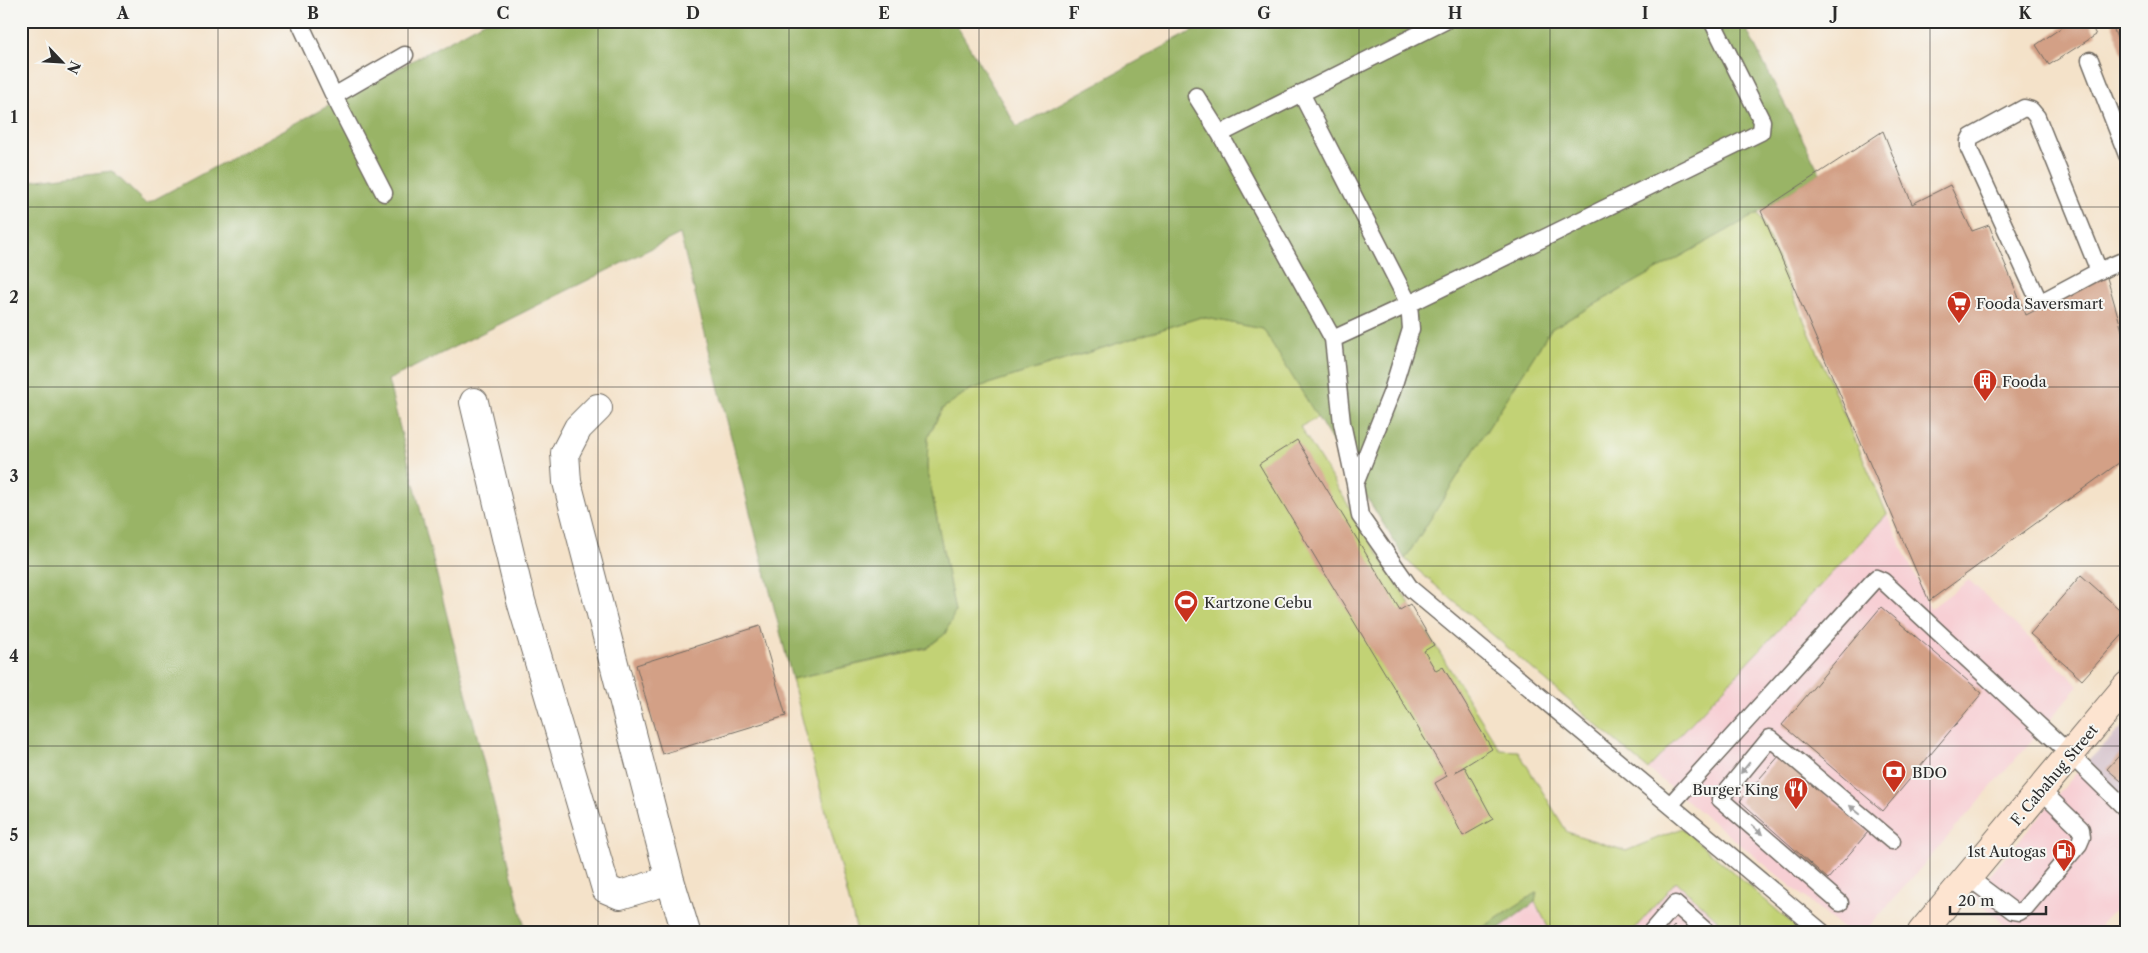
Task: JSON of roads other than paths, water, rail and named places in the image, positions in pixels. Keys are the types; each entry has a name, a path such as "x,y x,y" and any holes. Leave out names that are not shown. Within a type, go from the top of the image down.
{"main road":[{"name":"F. Cabahug Street","path":"1922,932 2127,686"}],"street":[{"path":"474,402 521,601 606,889 620,895 670,880"},
{"path":"598,408 578,428 565,453 567,482 670,880 686,932"}],"lane":[{"path":"300,21 334,96 384,193"},
{"path":"1220,134 1445,21"},
{"path":"1332,339 1409,304 1760,132 1762,121 1712,21"},
{"path":"334,96 405,55"},
{"path":"2090,60 2127,155"},
{"path":"1301,93 1409,304 1411,329 1392,391 1355,484"},
{"path":"1196,96 1220,134 1332,339 1342,423 1360,516 1411,589 1671,804 1822,932"},
{"path":"2099,271 2037,117 2032,110 2024,108 1972,137 1969,142 1970,149 2038,299 2043,300 2127,259"},
{"path":"1671,804 1876,578 1883,581 2071,755 2127,810"},
{"path":"1840,903 1720,798 1770,738 1892,841"},
{"path":"1968,877 2013,911 2019,912 2025,908 2079,844 2082,837 2082,829 2041,790"},
{"path":"1651,932 1675,904 1707,932"}],"place":[{"name":"Fooda Saversmart","path":"1959,324"},
{"name":"Fooda","path":"1985,402"},
{"name":"Kartzone Cebu","path":"1186,623"},
{"name":"BDO","path":"1894,793"},
{"name":"Burger King","path":"1796,810"},
{"name":"1st Autogas","path":"2064,872"}]}
